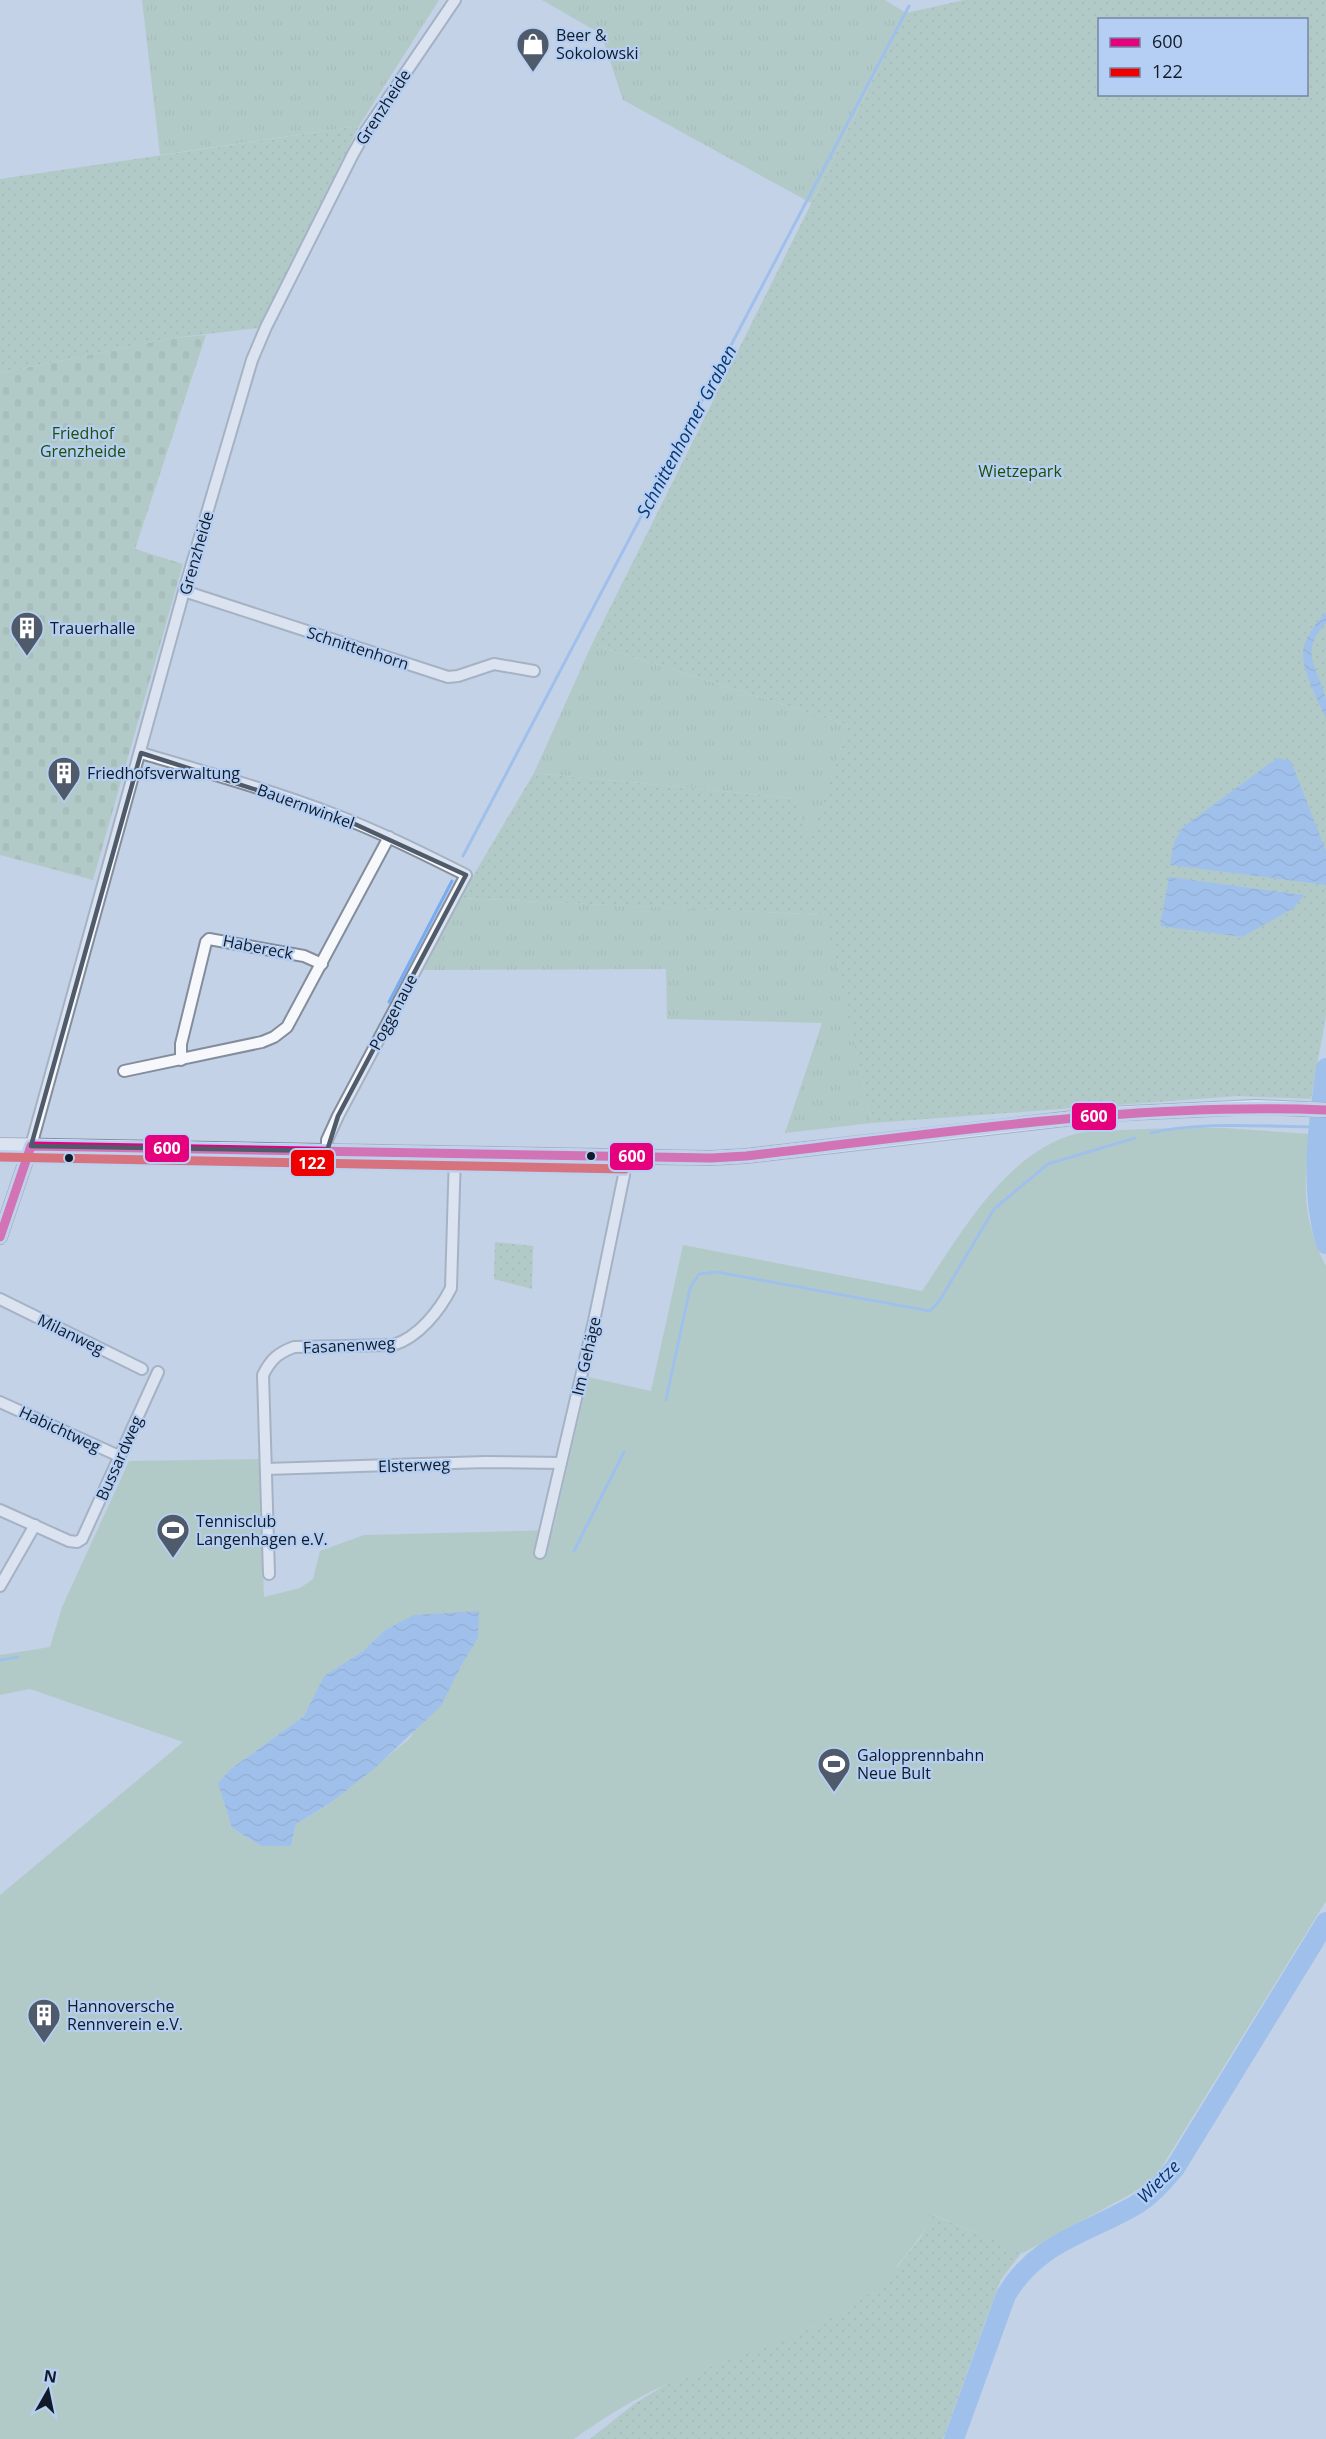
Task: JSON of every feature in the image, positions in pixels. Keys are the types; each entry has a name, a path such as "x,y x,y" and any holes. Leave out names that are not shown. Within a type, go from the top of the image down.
{"street":[{"name":"Grenzheide","path":"31,1146 184,591 252,360 266,327 361,139 455,0"},
{"name":"Schnittenhorn","path":"184,591 448,677 494,664 534,670"},
{"name":"Bauernwinkel","path":"141,753 277,794 389,837 466,875"},
{"path":"124,1071 262,1042 274,1037 287,1027 389,837"},
{"name":"Poggenaue","path":"327,1151 327,1140 338,1116 466,875"},
{"name":"Habereck","path":"181,1060 181,1044 206,942 209,939 304,956 322,964"},
{"path":"0,1145 625,1157 746,1156 1108,1114 1256,1107 1326,1110"},
{"path":"0,1237 31,1146"},
{"name":"Fasanenweg","path":"269,1574 262,1378 270,1361 280,1352 294,1347 393,1345 405,1341 414,1335 446,1298 452,1282 455,1154"},
{"name":"Im Gehäge","path":"540,1553 601,1287 624,1175 625,1157"},
{"name":"Milanweg","path":"0,1299 142,1369"},
{"name":"Bussardweg","path":"35,1525 69,1541 77,1542 82,1539 158,1372"},
{"name":"Habichtweg","path":"0,1402 119,1456"},
{"name":"Elsterweg","path":"266,1469 485,1462 561,1463"},
{"path":"0,1510 35,1525 0,1586"}],"highlighted area":[{"path":"141,753 335,815 466,875 338,1116 327,1151 31,1146"}],"green space":[{"path":"142,0 439,0 359,126 160,155"},
{"path":"542,0 885,0 906,13 811,203 623,100 601,34"},
{"name":"Wietzepark","path":"964,0 1326,0 1326,1016 1311,1099 1238,1096 872,1123 825,915 460,898 534,773 794,798 810,842 848,725 592,644 906,13"},
{"path":"359,126 258,328 173,338 0,373 0,179"},
{"name":"Friedhof Grenzheide","path":"206,335 135,549 183,564 93,880 0,855 0,373 173,338"},
{"path":"592,644 848,725 810,844 794,798 534,773"},
{"path":"460,898 826,915 872,1123 785,1133 822,1023 667,1019 666,969 422,970"},
{"name":"Galopprennbahn Neue Bult","path":"1226,1128 1310,1134 1306,1170 1306,1202 1312,1233 1326,1266 1326,1901 1160,2170 1146,2184 1131,2194 1023,2253 934,2215 916,2242 884,2280 844,2311 803,2332 694,2373 646,2394 574,2439 0,2439 0,1895 183,1742 30,1689 0,1695 0,1655 50,1647 62,1607 129,1461 259,1459 264,1597 300,1588 313,1579 320,1551 364,1535 553,1530 588,1377 651,1391 683,1245 922,1291 986,1199 1006,1177 1027,1159 1050,1144 1087,1132","holes":["385,1630 478,1638 409,1739 329,1804 296,1824 291,1846 261,1846 232,1828 232,1768 304,1716 325,1676 363,1651"]},
{"path":"495,1242 533,1246 532,1289 494,1279"},
{"path":"933,2215 1022,2252 1000,2281 943,2439 590,2439 634,2404 670,2382 816,2326 898,2266 920,2238"}],"water":[{"path":"1326,612 1326,623 1313,643 1312,660 1326,699 1326,718 1308,678 1303,654 1314,626"},
{"path":"1277,758 1291,761 1326,851 1326,885 1170,865 1174,842 1183,827"},
{"path":"1169,877 1304,895 1294,908 1242,937 1160,926"},
{"path":"479,1611 478,1638 441,1706 375,1768 329,1804 296,1824 291,1846 261,1846 232,1828 218,1783 232,1768 304,1716 324,1676 363,1651 385,1630 414,1615"}],"waterway":[{"name":"Schnittenhorner Graben","path":"463,856 909,6"},
{"name":"Schnittenhorner Graben","path":"389,1002 452,881"},
{"name":"Wietze","path":"1326,1068 1318,1134 1316,1179 1326,1244"},
{"path":"1151,1133 1170,1129 1212,1126 1319,1127"},
{"path":"666,1400 690,1288 699,1274 717,1272 930,1311 940,1300 994,1209 1048,1164 1135,1138"},
{"path":"574,1551 624,1452"},
{"path":"0,1660 18,1657"},
{"name":"Wietze","path":"954,2439 1006,2295 1032,2263 1047,2251 1140,2202 1156,2189 1175,2168 1326,1922"}],"transit line":[{"name":"600","path":"0,1237 31,1146 711,1158 1108,1115 1253,1109 1326,1110"},
{"name":"122","path":"0,1157 625,1169"}],"place":[{"name":"Beer & Sokolowski","path":"533,73"},
{"name":"Trauerhalle","path":"27,657"},
{"name":"Friedhofsverwaltung","path":"64,802"},
{"name":"Tennisclub Langenhagen e.V.","path":"173,1559"},
{"name":"Galopprennbahn Neue Bult","path":"834,1793"},
{"name":"Hannoversche Rennverein e.V.","path":"44,2044"}]}
